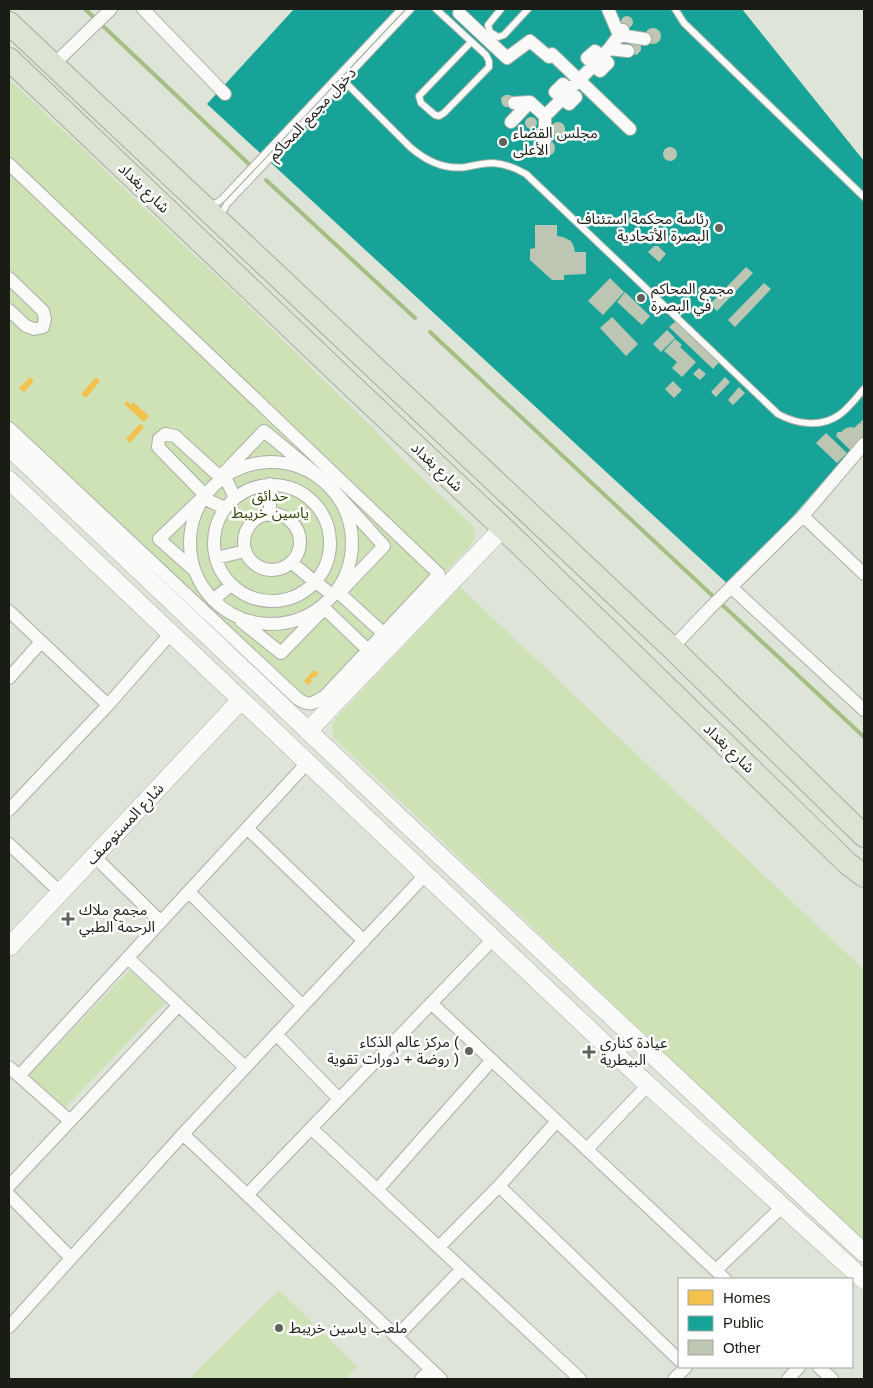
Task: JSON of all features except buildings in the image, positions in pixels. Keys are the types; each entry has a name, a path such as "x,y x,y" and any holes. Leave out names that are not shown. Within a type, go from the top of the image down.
{"highway":[{"name":"شارع بغداد","path":"9,23 672,648 864,836"},
{"name":"شارع بغداد","path":"9,59 502,528 856,869 864,883"}],"street":[{"path":"143,9 225,94"},
{"path":"53,65 110,10"},
{"path":"613,11 622,32 645,39"},
{"path":"459,13 507,58 530,41 549,57 552,54 630,129"},
{"path":"530,102 544,123 566,94 622,32"},
{"path":"601,57 628,51"},
{"path":"514,104 530,102"},
{"path":"510,122 530,102"},
{"path":"9,164 439,574 325,696 313,703 305,703 298,699 9,428"},
{"path":"9,278 43,311 45,319 42,327 34,329 26,326 9,310"},
{"path":"194,570 159,539 204,496 264,431 327,483 384,546 336,593 281,653 236,616"},
{"path":"226,508 204,496 158,447 159,438 165,434 175,436 220,477 241,467 271,461 301,467 327,483 338,496 346,510 351,525 353,541 352,557 347,573 336,593"},
{"path":"9,448 863,1252 849,1266"},
{"path":"672,648 803,516 862,451"},
{"path":"224,475 235,498"},
{"path":"310,498 327,483"},
{"path":"270,484 270,515"},
{"path":"270,484 282,485 293,488 310,498 320,509 326,519 329,530 329,553 321,574 305,591 284,600 261,600 240,592 224,576 216,558 213,544 214,533 217,522 235,498 259,486 270,484"},
{"path":"11,486 171,633 648,1085 864,1280"},
{"path":"204,496 197,508 192,523 189,539 190,554 199,581 212,600 236,616 257,623 279,624 294,621 323,608"},
{"path":"270,515 286,518 291,522 298,534 299,548 297,554 291,562 277,570 264,569 253,562 246,551 244,538 249,526 260,517 270,515"},
{"path":"803,516 864,574"},
{"path":"308,731 502,528"},
{"path":"216,558 246,551"},
{"path":"291,562 315,582 336,593 384,633"},
{"path":"123,588 139,571"},
{"path":"212,600 231,584"},
{"path":"727,591 864,710"},
{"path":"323,608 368,650"},
{"path":"9,611 108,705"},
{"path":"9,810 108,705 171,633"},
{"path":"9,678 41,642"},
{"name":"شارع المستوصف","path":"9,947 242,700"},
{"path":"19,1076 308,763"},
{"path":"384,835 400,818"},
{"path":"247,828 364,941"},
{"path":"9,844 60,892"},
{"path":"94,856 161,922"},
{"path":"10,1324 183,1134 426,874"},
{"path":"189,892 303,1006"},
{"path":"247,1195 493,939"},
{"path":"128,958 245,1067"},
{"path":"431,1003 721,1275 783,1206"},
{"path":"9,1186 179,1004"},
{"path":"276,1034 339,1099"},
{"path":"377,1190 492,1060"},
{"path":"9,1067 70,1121"},
{"path":"586,1149 648,1085"},
{"path":"439,1247 499,1186 557,1121"},
{"path":"311,1128 580,1379"},
{"path":"183,1134 441,1379"},
{"path":"499,1186 678,1359"},
{"path":"9,1195 71,1258"},
{"path":"396,1337 462,1269"},
{"path":"674,1379 685,1368"},
{"path":"788,1379 798,1368"},
{"path":"819,1368 832,1379"},
{"path":"421,1379 431,1369"}],"lane":[{"path":"203,207 213,205 222,199 341,78 375,42 402,9"},
{"path":"375,42 411,9"},
{"path":"436,9 488,58 489,67 444,114 434,115 421,104 419,96 471,42"},
{"path":"501,9 488,25 490,32 498,37 504,36 528,9"},
{"path":"675,9 684,23 864,197"},
{"path":"341,78 410,147 432,162 449,167 485,163 502,164 526,174 778,414 799,422 824,422 839,415 864,389"},
{"name":"دخول مجمع المحاكم","path":"222,224 222,213 227,204 341,78"}],"green space":[{"name":"حدائق ياسين خريبط","path":"9,79 230,289 368,423 402,459 474,527 475,537 472,544 322,703 315,708 9,432"},
{"path":"460,587 864,970 864,1243 333,737 332,727 335,719"},
{"path":"130,970 165,1003 64,1109 28,1076"},
{"name":"ملعب ياسين خريبط","path":"279,1290 357,1367 345,1379 189,1379"}],"waterway":[{"path":"85,9 252,167"},
{"path":"266,180 415,318"},
{"path":"430,332 864,737"}],"place":[{"name":"مجلس القضاء الأعلى","path":"503,142"},
{"name":"رئاسة محكمة استئناف البصرة الأتحادية","path":"719,228"},
{"name":"مجمع المحاكم في البصرة","path":"641,298"},
{"name":"مجمع ملاك الرحمة الطبي","path":"68,919"},
{"name":"مركز عالم الذكاء ( روضة + دورات تقوية )","path":"469,1051"},
{"name":"عيادة كناري البيطرية","path":"589,1052"},
{"name":"ملعب ياسين خريبط","path":"279,1328"}]}
